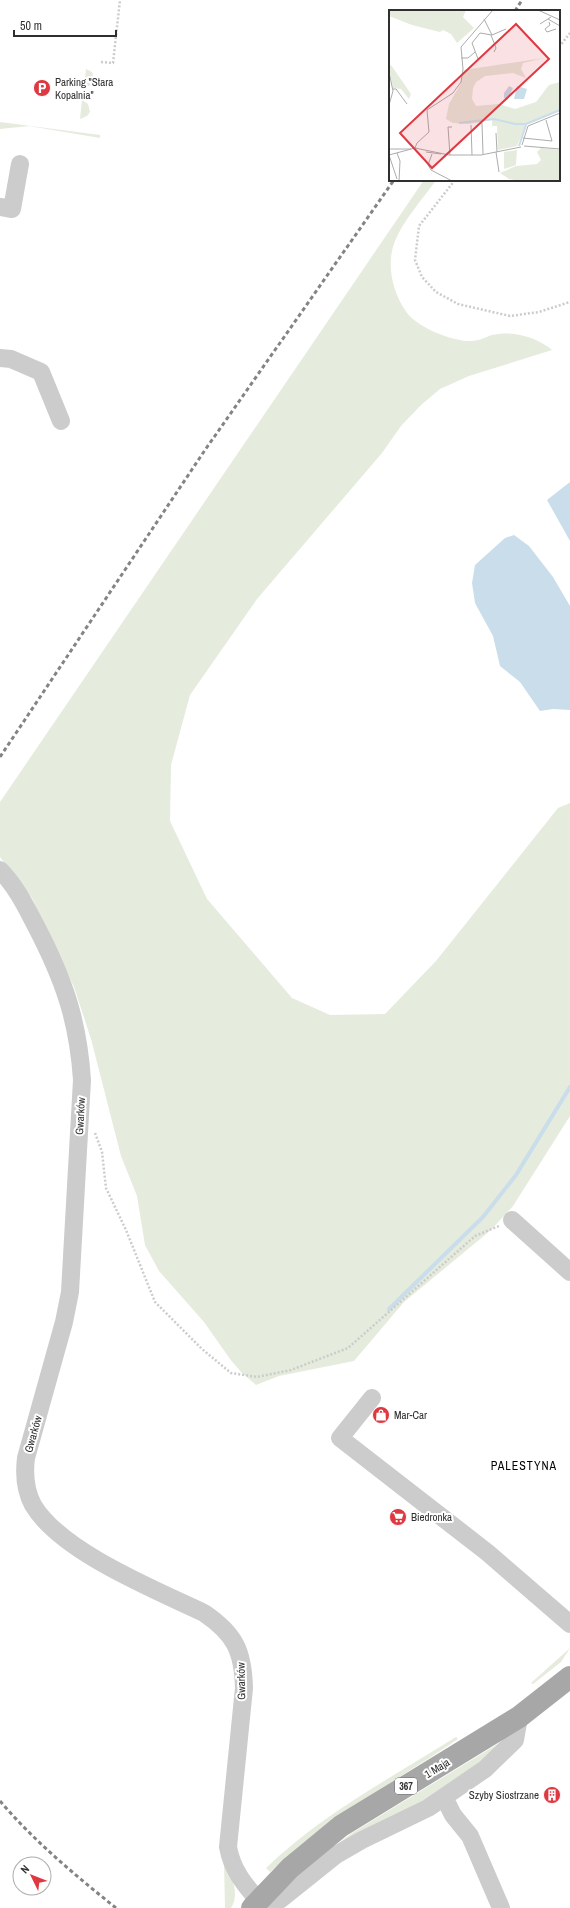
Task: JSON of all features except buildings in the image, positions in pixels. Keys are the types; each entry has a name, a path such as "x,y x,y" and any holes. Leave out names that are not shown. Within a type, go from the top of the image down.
{"main road":[{"name":"1 Maja","path":"257,1905 290,1868 341,1826 519,1716 570,1677"}],"street":[{"path":"0,207 12,209 20,164"},
{"path":"0,358 12,359 41,372 61,421"},
{"name":"Gwarków","path":"0,870 14,887 27,908 50,952 70,1003 80,1048 82,1080 70,1292 64,1322 26,1458 24,1473 29,1496 42,1516 71,1542 106,1564 204,1613 216,1621 234,1643 243,1664 244,1688 228,1847 232,1863 240,1880 257,1905"},
{"path":"512,1220 570,1272"},
{"path":"372,1398 340,1438 488,1553 570,1624"},
{"path":"257,1905 268,1907 281,1899 336,1855 362,1840 428,1808 485,1769 515,1740 519,1716"},
{"path":"444,1797 453,1815 470,1836 501,1908"}],"path":[{"path":"101,62 113,64 120,0"},
{"path":"560,46 570,33"},
{"path":"454,181 420,226 416,260 422,277 436,292 458,304 510,316 539,312 570,302"},
{"path":"94,1130 102,1152 106,1188 126,1230 155,1302 202,1349 231,1373 257,1376 291,1370 348,1348 475,1236 512,1220"}],"shaded area":[{"path":"86,69 92,72 94,81 91,85 84,88"},
{"path":"82,100 88,104 90,112 87,116 80,119"},
{"path":"0,122 100,135 100,138 29,126 0,129"},
{"path":"423,181 435,181 403,225 392,250 392,277 400,302 405,310 417,322 426,328 455,339 475,341 492,335 508,333 532,338 546,345 552,350 469,376 440,389 421,405 401,426 382,453 257,599 190,695 171,765 170,821 207,899 292,998 330,1015 385,1014 436,961 558,808 570,803 570,1116 513,1206 491,1230 404,1302 354,1361 279,1376 256,1385 241,1372 204,1322 159,1271 145,1245 137,1196 121,1156 91,1039 74,987 32,898 0,857 0,802"},
{"path":"570,1648 561,1662 533,1684 531,1683"},
{"path":"456,1737 458,1739 313,1835 270,1872 266,1868 310,1831 334,1814 382,1782"},
{"path":"501,1742 461,1779 306,1868 352,1833"},
{"path":"224,1862 230,1873 235,1891 234,1903 231,1908 225,1908"}],"water":[{"path":"570,482 570,541 547,500"},
{"path":"514,535 529,546 553,577 570,606 570,710 553,709 540,711 520,682 500,666 493,636 475,603 472,583 475,565 505,538"}],"waterway":[{"path":"389,1309 483,1217 516,1175 570,1087"}],"railway":[{"path":"516,10 522,0"},
{"path":"0,757 205,450 393,181"},
{"path":"0,1801 41,1844 116,1908"}],"place":[{"name":"Parking \"Stara Kopalnia\"","path":"42,88"},
{"name":"Mar-Car","path":"381,1415"},
{"name":"Biedronka","path":"398,1517"},
{"name":"Szyby Siostrzane","path":"552,1795"}],"district":[{"name":"PALESTYNA","path":"524,1466"}]}
